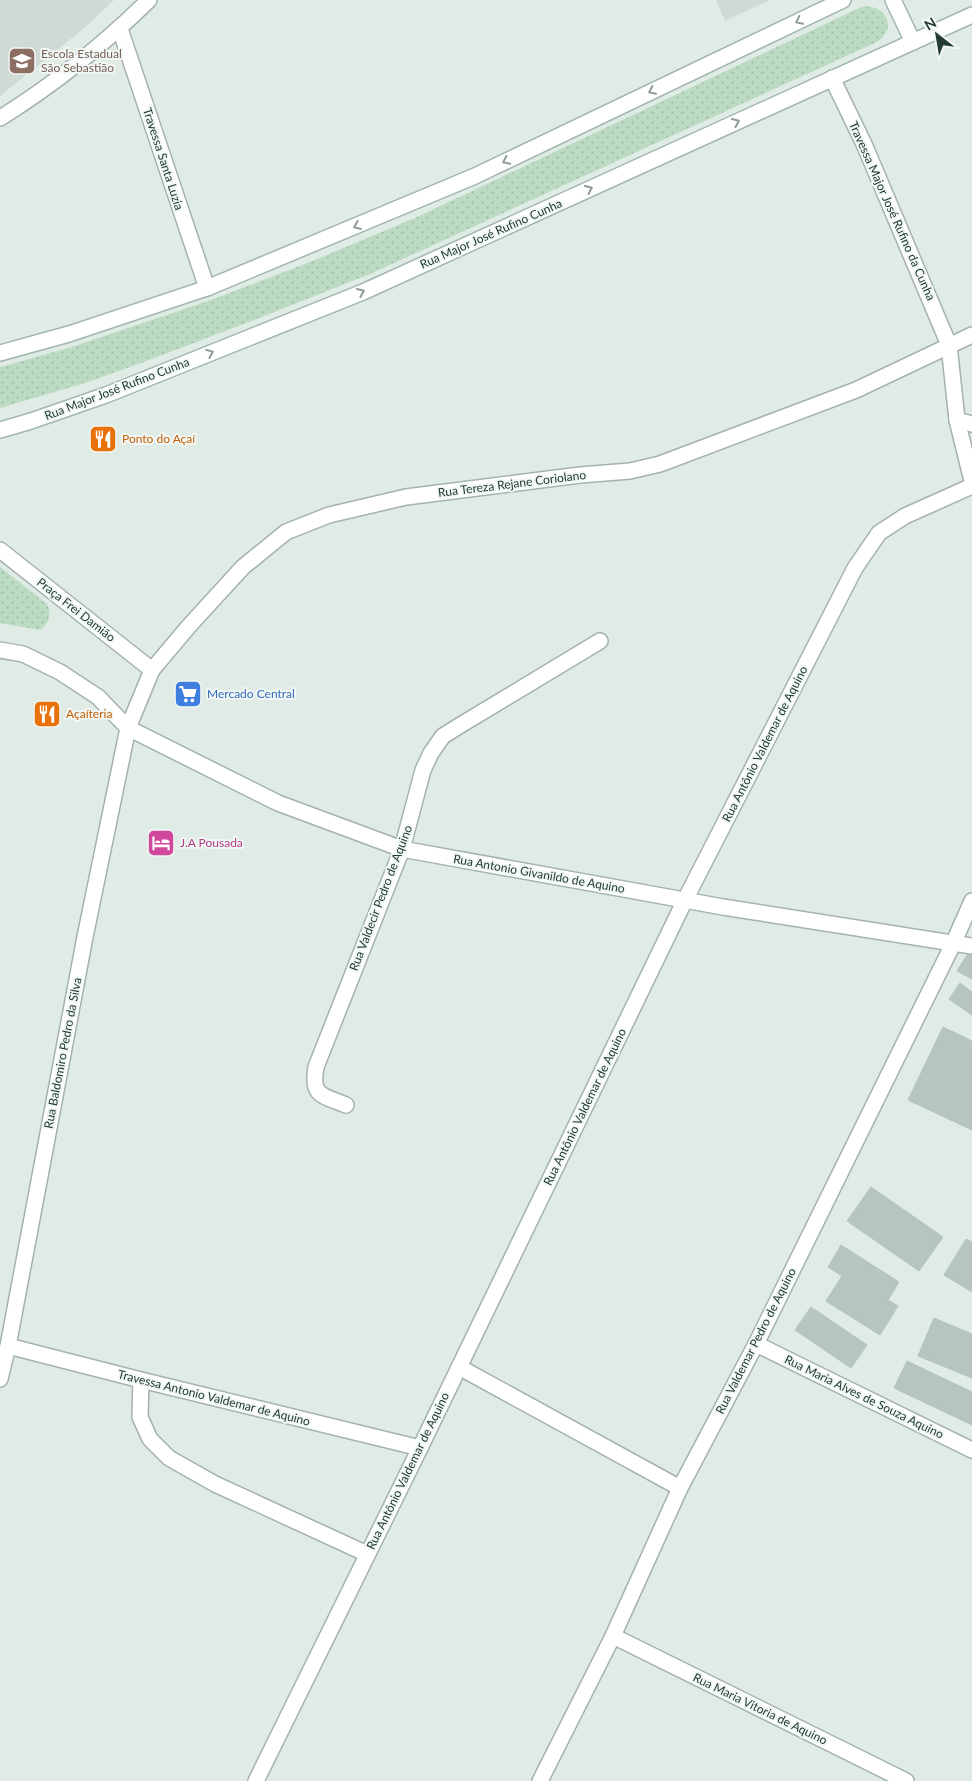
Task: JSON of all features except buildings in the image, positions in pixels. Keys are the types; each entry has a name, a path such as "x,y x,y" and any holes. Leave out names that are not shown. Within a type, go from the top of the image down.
{"street":[{"path":"0,118 25,103 120,29 149,0"},
{"path":"0,353 68,334 207,288 475,176 843,0"},
{"path":"893,0 913,42"},
{"name":"Rua Major José Rufino Cunha","path":"0,430 106,395 363,292 972,15"},
{"name":"Travessa Santa Luzia","path":"120,29 207,288"},
{"name":"Travessa Major José Rufino da Cunha","path":"832,78 867,152 949,345 965,422 972,481"},
{"name":"Rua Tereza Rejane Coriolano","path":"128,728 152,670 243,566 286,532 329,515 406,497 630,471 660,464 856,390 972,335"},
{"name":"Rua Antônio Valdemar de Aquino","path":"256,1781 420,1448 684,900 855,568 879,533 905,516 972,486"},
{"name":"Praça Frei Damião","path":"0,550 152,670"},
{"name":"Rua Valdecir Pedro de Aquino","path":"346,1105 321,1095 315,1089 316,1066 402,849 423,770 431,753 443,736 600,641"},
{"path":"0,650 23,654 60,672 98,697 128,728"},
{"name":"Rua Antonio Givanildo de Aquino","path":"128,728 278,803 402,849 684,900 972,946"},
{"name":"Rua Baldomiro Pedro da Silva","path":"0,1379 8,1346 85,937 128,728"},
{"name":"Rua Valdemar Pedro de Aquino","path":"540,1781 613,1636 680,1488 756,1344 972,902"},
{"name":"Rua Maria Alves de Souza Aquino","path":"756,1344 972,1450"},
{"name":"Travessa Antonio Valdemar de Aquino","path":"8,1346 420,1448"},
{"path":"459,1367 680,1488"},
{"path":"141,1380 140,1417 150,1439 169,1458 215,1484 367,1554"},
{"name":"Rua Maria Vitoria de Aquino","path":"613,1636 906,1781"}],"shaded area":[{"name":"Escola Estadual São Sebastião","path":"0,0 114,0 88,25 0,96"},
{"path":"716,0 770,0 725,21"}],"green space":[{"path":"866,6 880,11 887,20 887,31 877,42 370,274 141,363 85,383 0,408 0,367 72,347 211,300 315,260 417,217"},
{"path":"0,567 47,604 49,618 46,625 40,630 0,623"}],"place":[{"name":"Escola Estadual São Sebastião","path":"22,61"},
{"name":"Ponto do Açaí","path":"103,439"},
{"name":"Mercado Central","path":"188,694"},
{"name":"Açaíteria","path":"47,714"},
{"name":"J.A Pousada","path":"161,843"}]}
